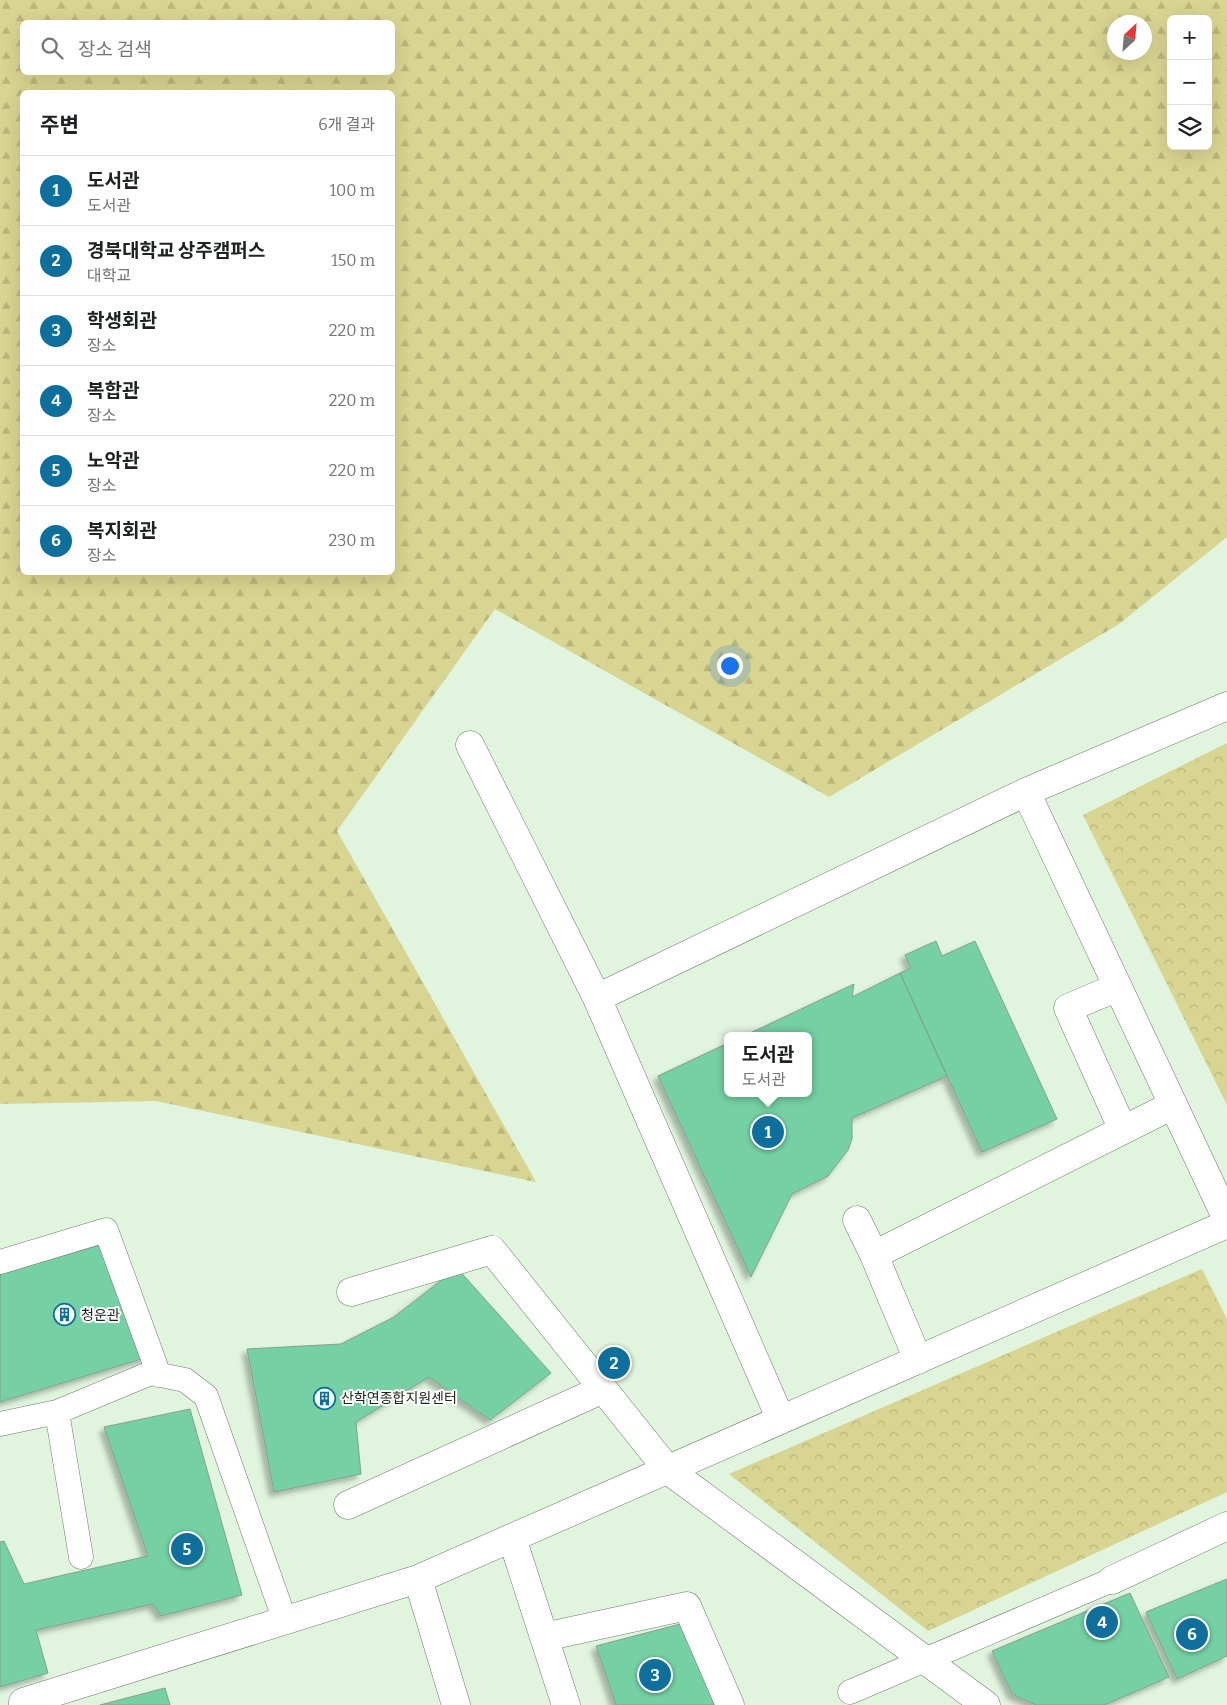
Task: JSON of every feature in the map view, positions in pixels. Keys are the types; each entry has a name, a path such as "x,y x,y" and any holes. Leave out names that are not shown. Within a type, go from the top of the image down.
{"street":[{"path":"597,998 1026,792 1227,706"},
{"path":"470,745 597,998 781,1420"},
{"path":"1026,792 1227,1219"},
{"path":"1118,987 1068,1008 1123,1130"},
{"path":"874,1255 1173,1105"},
{"path":"857,1220 874,1255 918,1360"},
{"path":"24,1705 22,1702 418,1580 1227,1224"},
{"path":"0,1262 106,1230 160,1375"},
{"path":"351,1292 492,1250 668,1470 986,1705"},
{"path":"0,1424 57,1412 151,1373 185,1380 206,1396 285,1621"},
{"path":"348,1505 604,1389"},
{"path":"57,1412 81,1557"},
{"path":"850,1692 1112,1580 1227,1526"},
{"path":"512,1538 566,1705"},
{"path":"418,1580 456,1705"},
{"path":"544,1637 687,1606 730,1705"}],"green space":[{"path":"0,0 1227,0 1227,537 1119,624 829,797 495,609 337,831 536,1182 156,1101 0,1104"},
{"path":"1227,743 1227,1105 1083,815"},
{"path":"1202,1269 1227,1319 1227,1492 928,1631 729,1474"}],"building":[{"path":"936,941 942,956 975,941 1057,1119 982,1152 900,973 911,968 905,955"},
{"path":"900,973 947,1076 852,1118 852,1139 848,1150 828,1176 792,1194 751,1277 658,1076 724,1045 724,1097 812,1097 812,1032 752,1032 854,984 852,997"},
{"name":"청운관","path":"100,1245 148,1357 0,1402 0,1274"},
{"name":"산학연종합지원센터","path":"457,1268 551,1373 490,1420 429,1377 356,1422 361,1474 274,1492 247,1349 341,1344 394,1317"},
{"path":"190,1409 242,1595 161,1616 153,1604 36,1630 48,1673 0,1687 0,1542 4,1541 24,1584 148,1556 104,1427"},
{"path":"1227,1579 1227,1656 1177,1679 1146,1612"},
{"path":"1130,1593 1169,1677 1104,1705 1036,1705 1012,1694 992,1651"},
{"path":"684,1623 715,1705 616,1705 596,1646"},
{"path":"165,1688 170,1705 100,1705"}],"place":[{"name":"도서관","path":"768,1132"},
{"name":"청운관","path":"65,1315"},
{"name":"경북대학교 상주캠퍼스","path":"614,1363"},
{"name":"산학연종합지원센터","path":"325,1398"},
{"name":"노악관","path":"187,1549"},
{"name":"복합관","path":"1102,1622"},
{"name":"복지회관","path":"1192,1634"},
{"name":"학생회관","path":"655,1675"}]}
